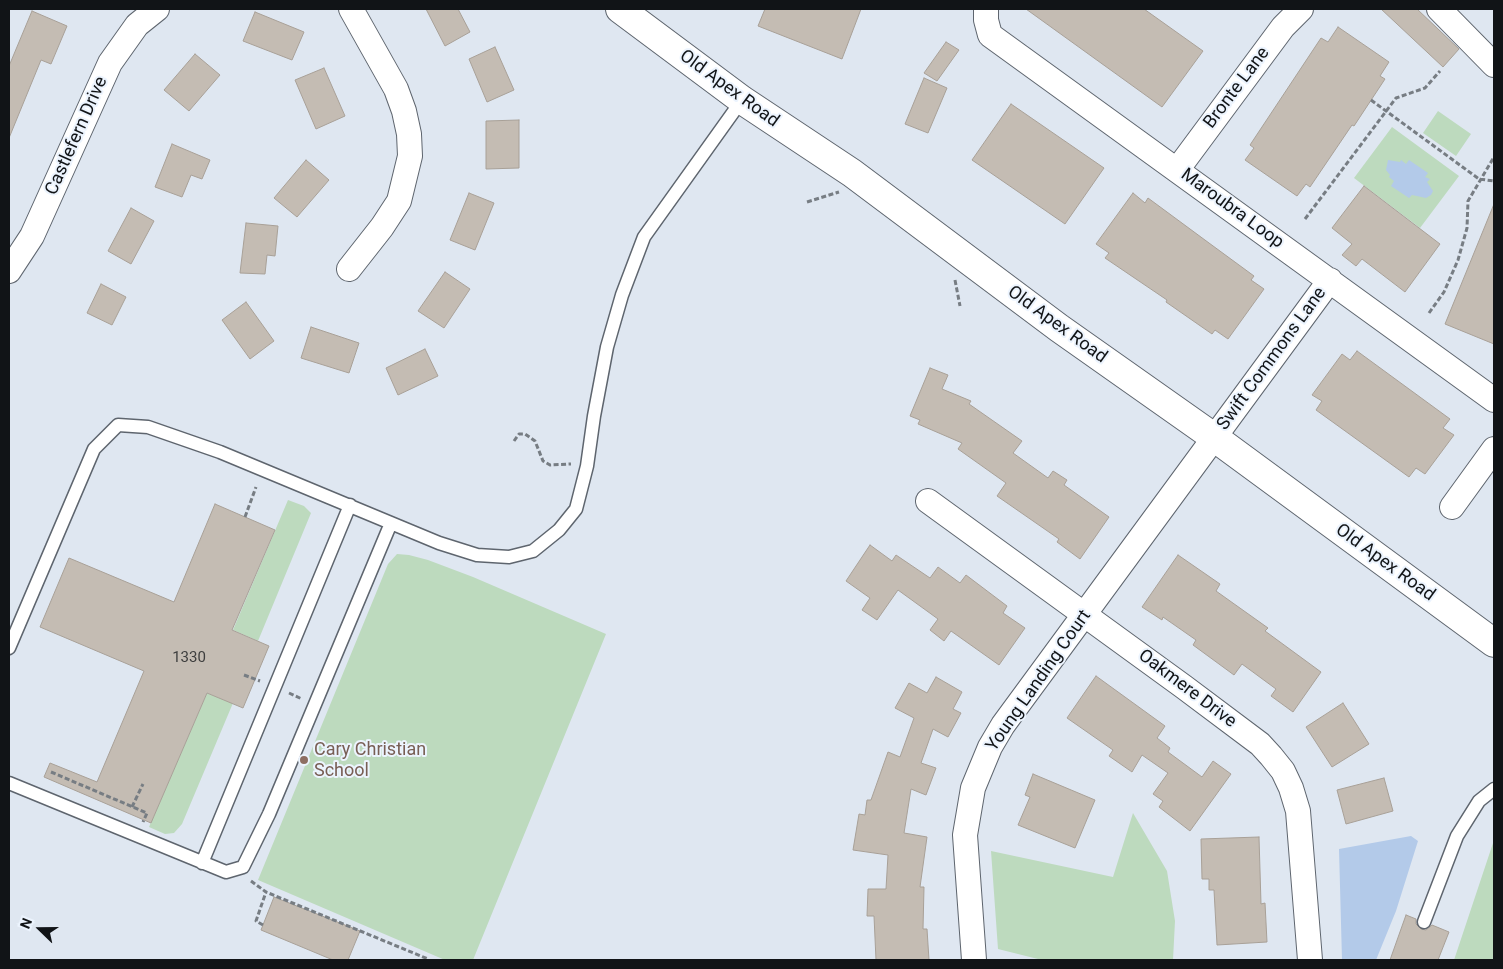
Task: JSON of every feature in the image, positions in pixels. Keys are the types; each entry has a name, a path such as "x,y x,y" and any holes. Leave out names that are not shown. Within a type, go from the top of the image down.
{"main road":[{"name":"Old Apex Road","path":"620,9 742,100 852,173 1059,328 1215,438 1494,643"}],"street":[{"name":"Castlefern Drive","path":"9,271 32,236 110,63 137,25 157,9"},
{"path":"349,269 382,227 399,201 410,156 409,134 404,111 396,89 351,9"},
{"name":"Maroubra Loop","path":"986,9 986,20 990,34 1494,400"},
{"name":"Bronte Lane","path":"1177,170 1283,27 1301,9"},
{"path":"1439,9 1494,65"},
{"name":"Swift Commons Lane","path":"1215,438 1330,280"},
{"name":"Young Landing Court","path":"974,960 965,835 973,788 980,767 1003,725 1215,438"},
{"path":"1452,507 1494,449"},
{"name":"Oakmere Drive","path":"928,501 1085,614 1260,744 1283,771 1292,788 1298,810 1310,960"}],"lane":[{"path":"9,648 94,449 118,425 148,428 211,449 439,543 477,555 509,557 533,550 559,530 576,509 587,466 607,347 622,296 644,238 742,100"},
{"path":"202,863 350,505"},
{"path":"9,783 226,872 243,867 270,814 391,523"},
{"path":"1424,922 1457,836 1479,801 1494,789"}],"path":[{"path":"1305,219 1396,98 1425,88 1440,71"},
{"path":"1371,100 1479,179 1494,181"},
{"path":"1429,313 1444,292 1458,260 1467,228 1468,201 1479,179 1494,157"},
{"path":"514,441 519,434 525,434 536,441 543,461 550,465 571,464"},
{"path":"244,517 256,486"},
{"path":"244,675 263,682"},
{"path":"284,690 304,700"},
{"path":"51,772 147,813 142,824"},
{"path":"132,807 143,784"},
{"path":"88,795 91,790"},
{"path":"248,879 266,892 428,959"},
{"path":"263,925 256,921 266,892"}],"green space":[{"path":"1438,111 1471,134 1456,156 1423,133"},
{"path":"1392,127 1459,176 1420,228 1354,178"},
{"path":"288,500 304,506 311,513 258,641 233,630"},
{"path":"397,554 428,560 473,577 606,634 473,960 445,960 258,880 388,564"},
{"path":"207,693 233,703 182,824 174,833 165,834 149,827"},
{"path":"1133,813 1167,871 1175,921 1173,960 1042,960 998,949 991,851 1113,877"},
{"path":"1494,840 1494,960 1454,960"}],"water":[{"path":"1388,160 1400,162 1401,160 1406,164 1409,160 1428,173 1425,177 1430,179 1427,182 1433,191 1431,195 1426,198 1412,195 1409,198 1391,186 1394,181 1389,177 1390,175 1386,170"},
{"path":"1411,836 1418,841 1396,911 1376,960 1342,960 1339,849"}],"building":[{"path":"426,9 458,9 470,32 445,46"},
{"path":"765,9 861,9 842,59 758,26"},
{"path":"1026,9 1144,9 1203,51 1162,107"},
{"path":"1381,9 1417,9 1459,49 1443,67"},
{"path":"32,11 67,26 51,64 41,60 9,138 9,66"},
{"path":"255,12 304,32 292,60 243,41"},
{"path":"1338,27 1389,62 1380,76 1385,79 1310,187 1306,184 1297,196 1245,160 1254,148 1250,145 1321,38 1328,42"},
{"path":"946,42 959,50 937,81 924,73"},
{"path":"495,47 514,90 487,102 469,59"},
{"path":"195,54 220,75 189,111 164,90"},
{"path":"324,68 345,116 316,129 295,80"},
{"path":"924,78 947,88 928,133 905,124"},
{"path":"1011,104 1104,168 1065,224 972,160"},
{"path":"519,120 519,168 486,169 486,121"},
{"path":"172,144 210,160 202,179 191,175 182,197 155,187"},
{"path":"306,160 329,180 297,217 274,198"},
{"path":"1364,186 1440,244 1405,292 1362,259 1356,266 1342,255 1352,244 1332,228"},
{"path":"469,193 494,203 475,250 450,240"},
{"path":"1133,193 1145,203 1148,198 1254,276 1251,280 1264,289 1228,339 1215,330 1212,334 1166,302 1167,300 1105,258 1109,253 1096,244"},
{"path":"1494,204 1494,344 1445,324"},
{"path":"131,208 154,221 131,264 108,251"},
{"path":"246,223 278,226 275,256 267,255 265,274 240,273"},
{"path":"445,272 470,289 444,328 418,311"},
{"path":"101,284 126,297 112,325 87,313"},
{"path":"246,302 274,341 250,359 222,320"},
{"path":"311,327 359,343 349,373 301,358"},
{"path":"425,349 438,376 398,395 386,368"},
{"path":"1357,351 1450,419 1443,428 1454,435 1425,474 1416,468 1409,477 1316,410 1322,401 1312,395 1342,354 1350,360"},
{"path":"930,368 948,375 942,389 971,401 969,404 1022,441 1013,453 1048,478 1053,471 1067,480 1064,485 1109,517 1080,559 1057,542 1059,539 997,496 1006,483 958,449 962,443 918,424 920,420 910,416"},
{"path":"215,504 275,530 232,630 269,646 243,708 207,693 151,823 44,777 50,763 97,782 144,671 40,627 69,558 174,602"},
{"path":"870,545 892,561 896,555 930,578 938,567 960,583 966,575 1007,606 1003,613 1025,628 999,665 951,631 944,641 930,630 938,619 898,590 877,620 862,610 870,598 846,581"},
{"path":"1178,555 1220,584 1216,591 1268,628 1265,631 1321,672 1293,712 1271,696 1276,689 1242,664 1234,675 1193,645 1196,640 1163,617 1162,620 1142,607"},
{"path":"1096,676 1165,726 1157,738 1170,748 1168,752 1202,777 1213,761 1231,774 1190,831 1159,807 1163,801 1153,794 1168,773 1142,755 1132,772 1109,756 1113,750 1067,718"},
{"path":"936,677 962,692 953,709 961,713 948,737 933,729 921,763 936,768 926,795 911,789 904,833 927,837 920,887 924,887 923,929 927,929 929,960 876,960 874,916 867,916 868,889 886,889 888,855 853,850 859,814 865,815 867,800 871,800 888,752 900,757 914,718 895,708 909,683 927,693"},
{"path":"1343,703 1369,744 1332,767 1306,727"},
{"path":"1033,774 1095,800 1075,848 1018,825 1030,797 1025,795"},
{"path":"1384,778 1393,811 1346,824 1337,790"},
{"path":"1259,837 1261,904 1265,903 1267,942 1217,945 1214,890 1209,890 1209,879 1202,879 1201,839"},
{"path":"274,897 360,931 348,960 333,960 261,930"},
{"path":"1406,915 1416,919 1416,924 1421,929 1426,930 1432,925 1449,932 1438,960 1390,960"}],"place":[{"name":"Cary Christian School","path":"304,760"}]}
